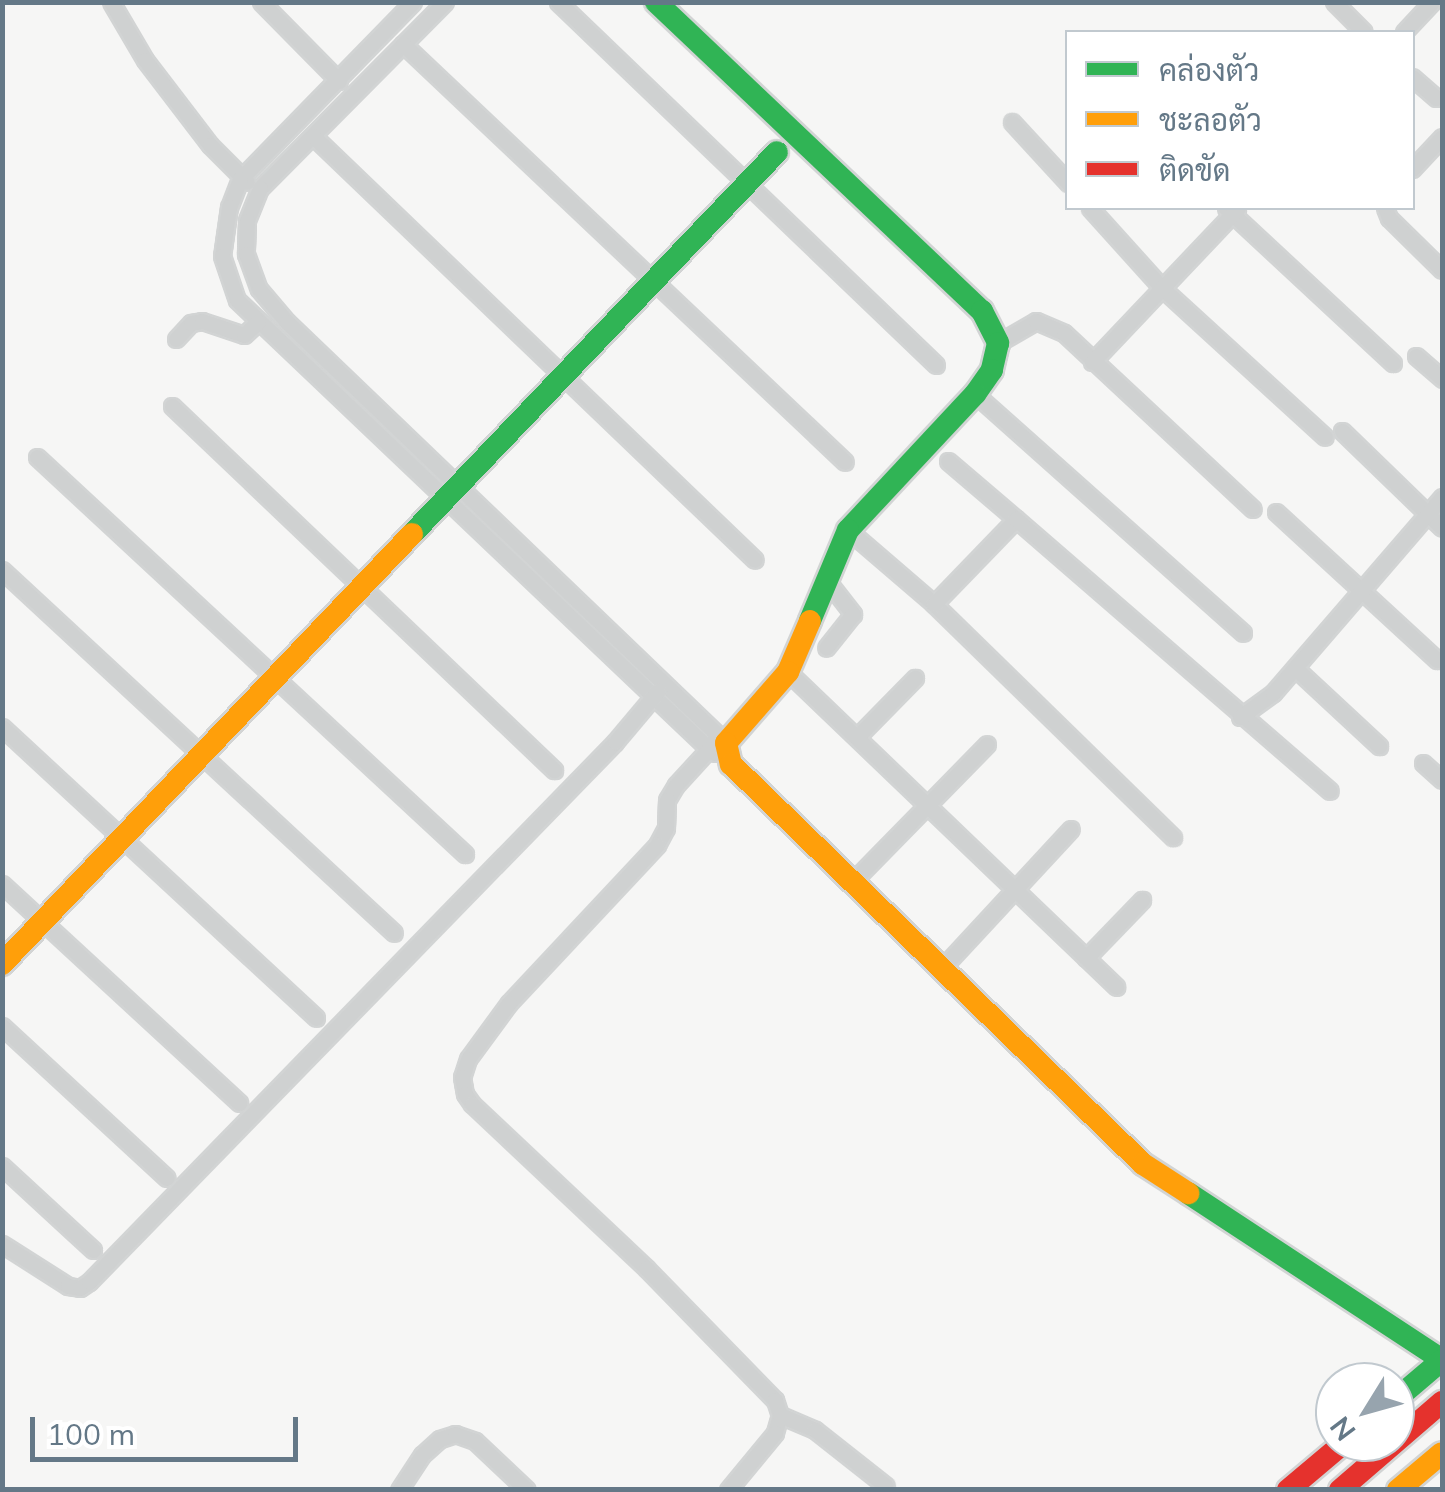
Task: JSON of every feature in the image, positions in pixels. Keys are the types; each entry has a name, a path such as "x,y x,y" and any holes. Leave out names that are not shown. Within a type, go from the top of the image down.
{"street":[{"path":"111,2 145,60 240,179 260,188"},
{"path":"262,2 338,81"},
{"path":"413,2 240,179 228,207 222,256 237,300 665,686 721,748 1142,1164 1442,1360 1415,1383"},
{"path":"445,2 260,188 247,221 246,254 258,289 651,696 721,748"},
{"path":"558,2 936,365"},
{"path":"656,2 982,311 998,343 992,370 975,394 848,530 824,578 788,672 721,748 667,800 666,828 657,845 509,1003 468,1059 462,1077 465,1094 472,1104 754,1374 780,1414 814,1430 886,1486"},
{"path":"1334,2 1362,30"},
{"path":"1407,30 1435,8"},
{"path":"403,44 845,462"},
{"path":"1415,80 1436,98"},
{"path":"1012,122 1065,180"},
{"path":"313,136 755,560"},
{"path":"1415,166 1442,137"},
{"path":"2,964 120,836 777,152"},
{"path":"1092,210 1163,288 1325,437"},
{"path":"1092,362 1232,210 1392,363"},
{"path":"1386,210 1389,218 1442,270"},
{"path":"176,339 191,323 202,320 244,335 258,322"},
{"path":"998,343 1036,322 1048,323 1253,509"},
{"path":"1416,356 1442,379"},
{"path":"975,394 1242,633"},
{"path":"172,406 554,770"},
{"path":"1342,431 1442,528"},
{"path":"37,456 465,854"},
{"path":"948,461 1330,791"},
{"path":"1240,717 1273,694 1442,497"},
{"path":"1276,512 1437,660"},
{"path":"934,604 1016,518"},
{"path":"848,530 934,604 1173,836"},
{"path":"2,570 394,933"},
{"path":"824,578 853,614 826,648"},
{"path":"1295,668 1379,746"},
{"path":"788,672 1116,988"},
{"path":"857,738 915,678"},
{"path":"2,1244 68,1286 80,1288 90,1282 615,742 651,696 665,686"},
{"path":"2,727 316,1018"},
{"path":"854,880 986,744"},
{"path":"1423,763 1442,780"},
{"path":"943,966 1071,828"},
{"path":"2,884 239,1103"},
{"path":"1086,958 1142,900"},
{"path":"2,1026 167,1178"},
{"path":"2,1166 94,1250"},
{"path":"1340,1490 1442,1402"},
{"path":"728,1490 765,1447 780,1414"},
{"path":"399,1490 422,1455 440,1439 454,1434 474,1441 527,1490"},
{"path":"1398,1490 1442,1453"},
{"path":"1288,1490 1321,1462"}],"traffic: fast":[{"path":"656,2 982,311 998,343 992,370 975,394 848,530 810,621"},
{"path":"412,534 777,152"},
{"path":"1188,1193 1442,1360"},
{"path":"1415,1383 1442,1360"}],"traffic: slow":[{"path":"2,964 412,534"},
{"path":"810,621 788,672 726,743 731,764 1143,1164 1188,1193"},
{"path":"1398,1490 1442,1453"}],"traffic: jam":[{"path":"1340,1490 1442,1402"},
{"path":"1288,1490 1321,1462"}]}
